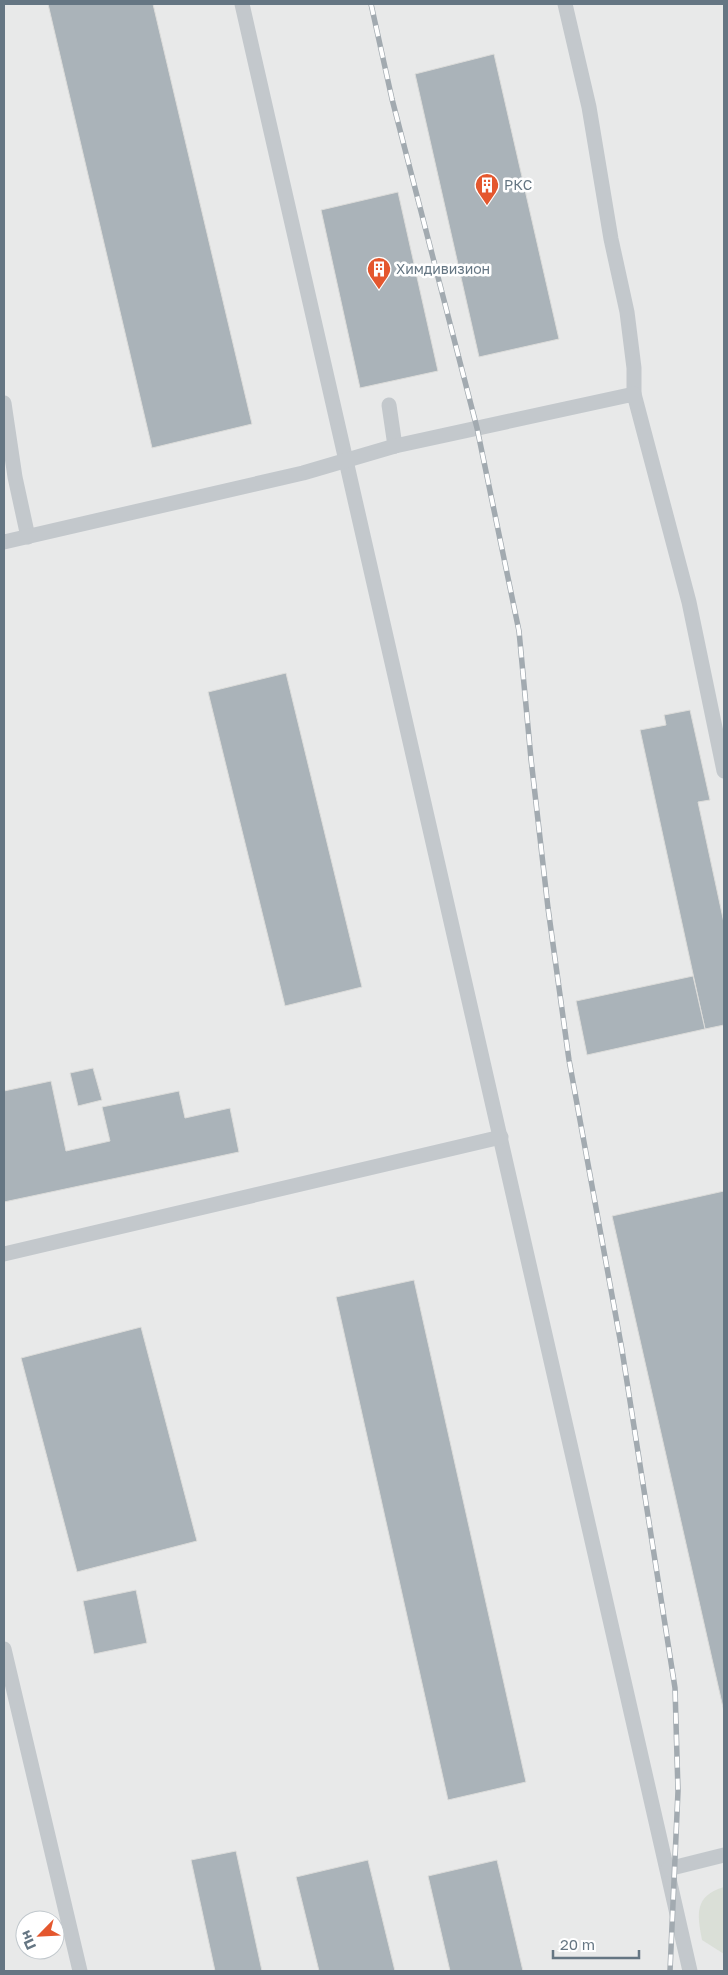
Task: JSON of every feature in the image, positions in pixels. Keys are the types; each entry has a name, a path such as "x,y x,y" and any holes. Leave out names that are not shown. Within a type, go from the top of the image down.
{"lane":[{"path":"242,4 690,1971"},
{"path":"565,4 589,106 611,239 627,312 634,368 634,394 689,602 724,771"},
{"path":"4,542 303,472 396,446 634,394"},
{"path":"4,403 15,477 28,537"},
{"path":"389,406 396,446"},
{"path":"4,1254 501,1137"},
{"path":"4,1649 80,1971"},
{"path":"668,1869 724,1855"}],"shaded area":[{"path":"4,4 724,4 724,1971 4,1971"},
{"path":"724,1887 724,1954 702,1940 699,1914 700,1907 707,1895"}],"building":[{"path":"48,4 153,4 252,424 152,448"},
{"name":"РКС","path":"494,54 559,339 479,357 415,74"},
{"name":"Химдивизион","path":"398,192 438,371 360,388 321,210"},
{"path":"286,673 362,987 285,1006 208,692"},
{"path":"690,710 710,800 698,802 724,923 724,1025 705,1029 640,730 666,725 664,715"},
{"path":"693,976 705,1029 587,1055 576,1001"},
{"path":"93,1068 102,1100 78,1106 70,1073"},
{"path":"51,1081 66,1151 110,1141 102,1107 179,1091 185,1118 230,1108 239,1152 4,1202 4,1091"},
{"path":"724,1191 724,1712 612,1216"},
{"path":"414,1280 526,1782 448,1800 336,1297"},
{"path":"141,1327 197,1541 77,1572 21,1358"},
{"path":"136,1590 147,1643 94,1654 83,1601"},
{"path":"236,1851 262,1971 215,1971 191,1860"},
{"path":"368,1860 395,1971 319,1971 296,1877"},
{"path":"497,1860 523,1971 450,1971 428,1876"}],"railway":[{"path":"371,4 392,99 477,428 519,631 548,908 569,1060 622,1350 675,1688 678,1791 670,1971"}],"place":[{"name":"РКС","path":"487,206"},
{"name":"Химдивизион","path":"379,290"}]}
